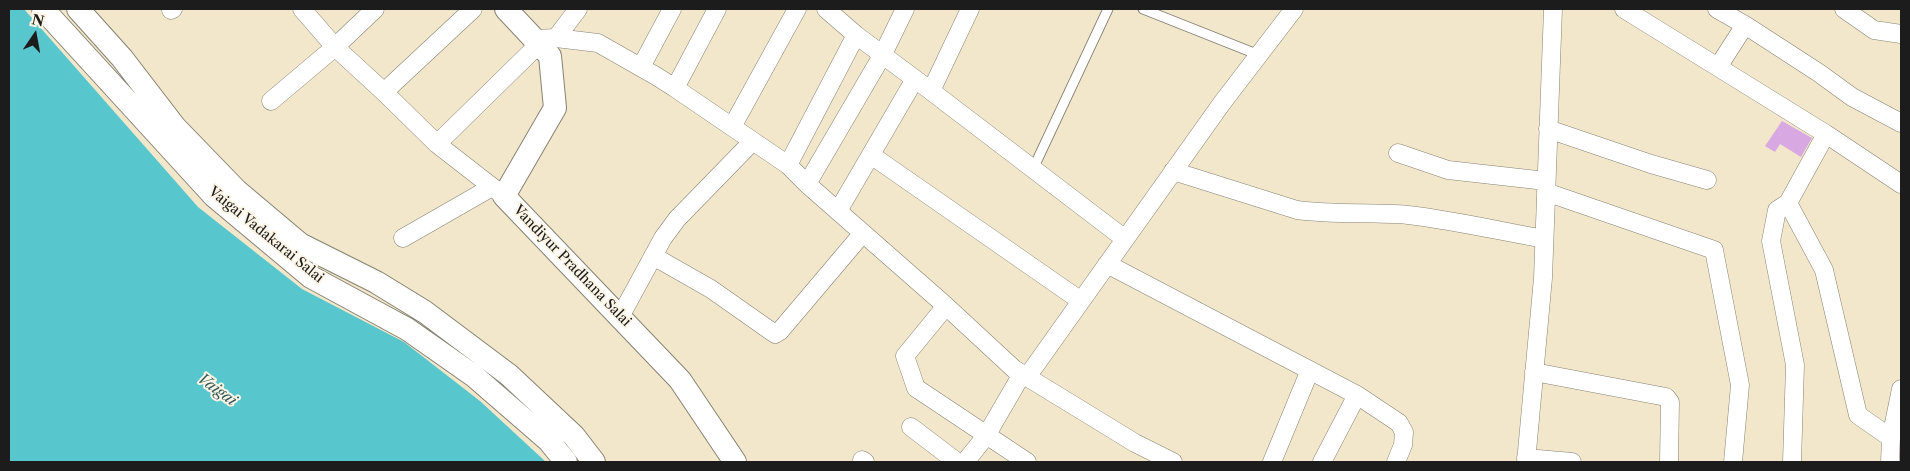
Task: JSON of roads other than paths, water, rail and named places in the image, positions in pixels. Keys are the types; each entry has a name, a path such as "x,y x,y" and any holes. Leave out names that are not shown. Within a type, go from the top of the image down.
{"street":[{"name":"Vaigai Vadakarai Salai","path":"43,9 214,196 311,276 407,329 474,376 549,441 566,462"},
{"name":"Vaigai Vadakarai Salai","path":"78,9 122,58 175,127 237,191 300,244 376,282 425,312 509,375 574,436 594,462"},
{"path":"302,9 335,47 437,144 498,191 403,238"},
{"path":"271,101 335,47 375,9"},
{"path":"384,92 473,9"},
{"name":"Vandiyur Pradhana Salai","path":"506,9 543,40 550,56 555,108 498,191 680,380 735,462"},
{"path":"437,144 543,40 578,9"},
{"path":"641,67 672,9"},
{"path":"675,88 717,9"},
{"path":"732,127 797,9"},
{"path":"807,184 883,54 905,9"},
{"path":"931,91 970,9"},
{"path":"911,427 966,462 986,436 1025,375 1081,301 1173,171 1294,9"},
{"path":"1553,9 1543,278 1526,460 1572,462"},
{"path":"1624,9 1826,134 1901,184"},
{"path":"1844,9 1874,30 1901,34"},
{"path":"1725,11 1852,97 1901,123"},
{"path":"837,12 856,35 1125,239"},
{"path":"1718,67 1744,25"},
{"path":"788,165 856,35"},
{"path":"543,40 598,43 675,88 788,165 1014,369 1135,443 1173,462"},
{"path":"838,211 915,78"},
{"path":"1548,129 1650,164 1707,180"},
{"path":"1792,462 1795,365 1771,241 1777,210 1788,203 1826,134"},
{"path":"620,317 653,256 677,219 753,141"},
{"path":"1398,153 1448,170 1546,186 1714,250 1740,385 1733,462"},
{"path":"871,154 1081,301"},
{"path":"1173,171 1297,210 1318,213 1383,213 1411,216 1544,239"},
{"path":"1788,203 1824,270 1858,415 1891,438"},
{"path":"653,256 711,288 775,334 780,331 863,233"},
{"path":"1107,264 1237,334 1357,395 1399,423 1404,432 1403,445 1396,462"},
{"path":"946,306 905,356 916,388 1027,462"},
{"path":"1272,462 1310,370"},
{"path":"1534,372 1666,397 1670,402 1669,462"},
{"path":"1890,462 1891,438 1898,414 1901,389"},
{"path":"1322,462 1357,395"}],"lane":[{"path":"1033,169 1108,9"},
{"path":"1142,9 1259,55"}],"water":[{"name":"Vaigai","path":"9,9 24,9 198,207 302,289 404,342 480,401 546,462 9,462"}]}
